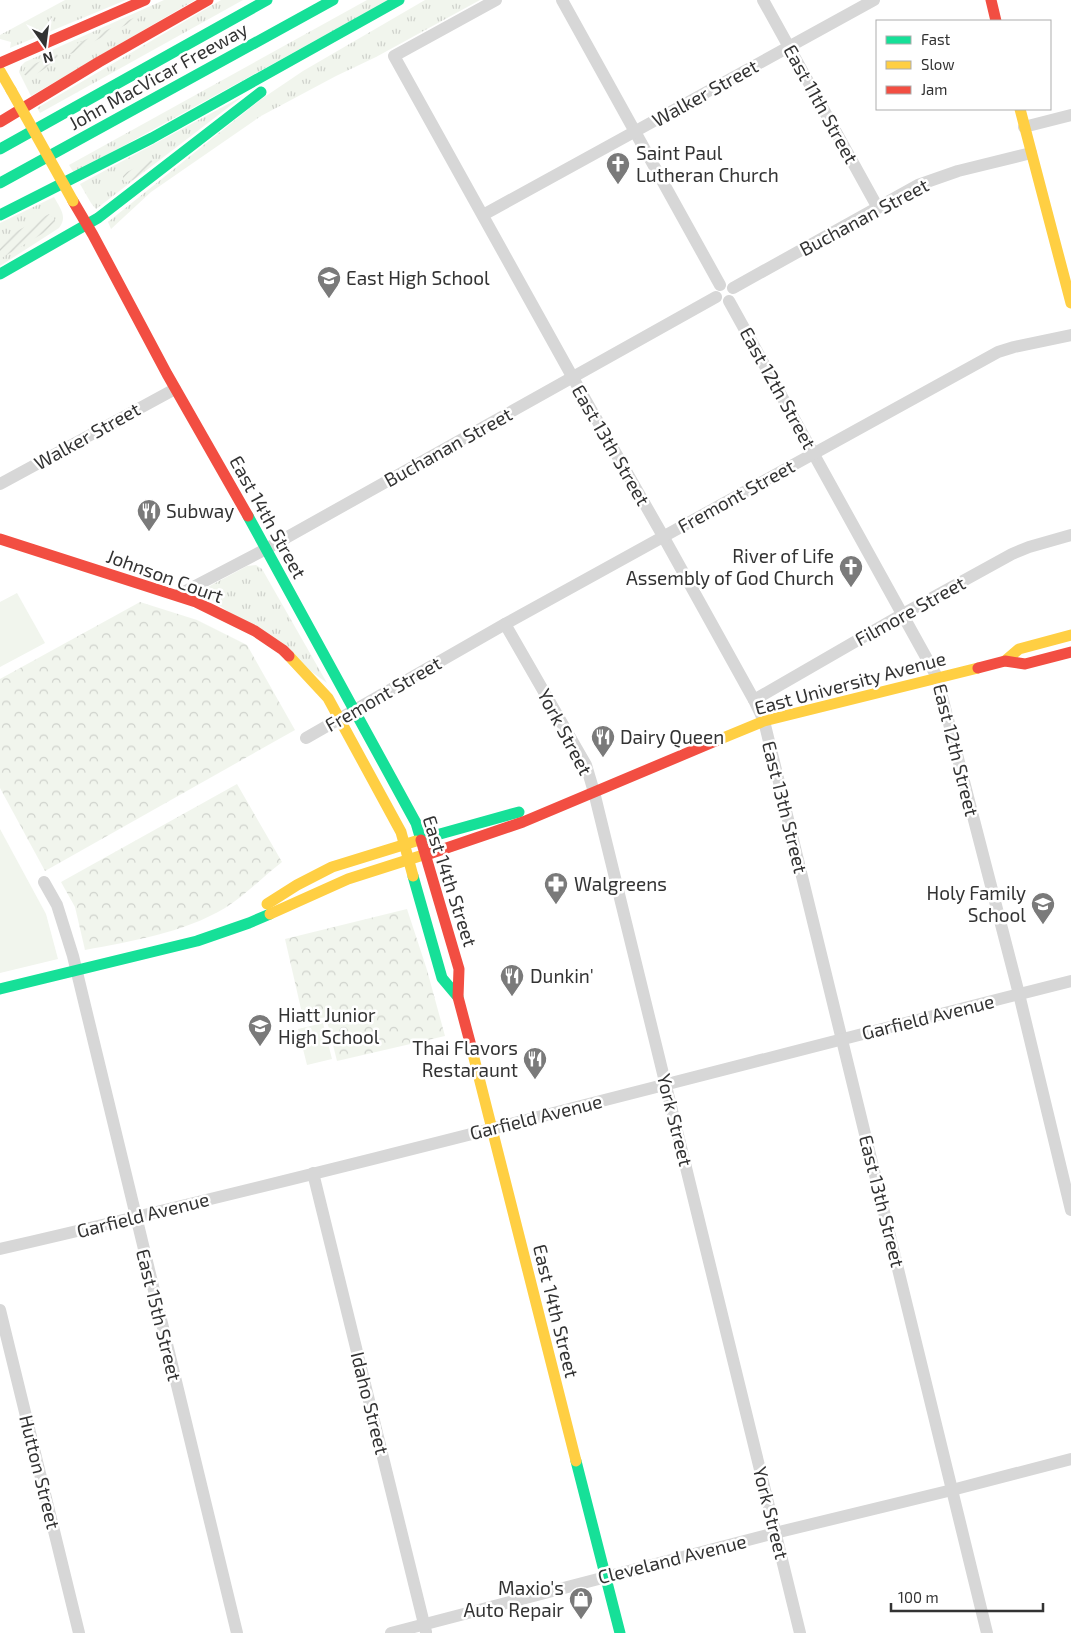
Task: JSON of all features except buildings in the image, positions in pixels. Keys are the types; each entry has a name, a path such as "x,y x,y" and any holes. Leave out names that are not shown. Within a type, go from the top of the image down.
{"main road":[{"path":"0,64 145,0"},
{"path":"0,122 99,62 208,0"},
{"name":"John MacVicar Freeway","path":"0,149 267,0"},
{"name":"John MacVicar Freeway","path":"0,183 333,0"},
{"path":"0,215 110,161 246,87 399,0"},
{"path":"991,0 996,20"},
{"path":"0,274 106,212 251,99 368,18"},
{"name":"East 14th Street","path":"0,71 86,225 94,235 175,388 266,549 416,824 422,839 459,969 458,997 620,1633"},
{"path":"1020,110 1071,303"},
{"name":"Johnson Court","path":"0,539 178,595 255,632 283,650 306,673 328,698 340,719"},
{"name":"East University Avenue","path":"1005,661 1019,649 1071,635"},
{"name":"East University Avenue","path":"0,989 196,941 250,923 348,879 468,842 523,822 764,721 937,676 1005,661 1025,664 1071,652"},
{"name":"East 14th Street","path":"340,719 401,832 442,978 458,997"},
{"name":"East University Avenue","path":"215,934 243,920 297,885 332,867 404,844 594,792"}],"street":[{"name":"East 13th Street","path":"496,0 394,56 663,536 764,721 987,1633"},
{"name":"East 12th Street","path":"562,0 937,676 1019,994 1071,1210"},
{"name":"East 11th Street","path":"764,0 878,208"},
{"name":"Walker Street","path":"483,215 874,0"},
{"path":"1024,127 1071,115"},
{"name":"Buchanan Street","path":"178,595 266,549 918,185 958,171 1031,153"},
{"name":"Fremont Street","path":"306,738 505,624 998,352 1071,335"},
{"name":"Walker Street","path":"0,484 175,388"},
{"name":"Filmore Street","path":"754,700 1012,554 1071,535"},
{"name":"York Street","path":"505,624 586,765 594,792 800,1633"},
{"name":"East 15th Street","path":"44,882 56,905 76,971 238,1633"},
{"name":"Garfield Avenue","path":"0,1249 135,1218 492,1129 842,1040 928,1016 1071,981"},
{"name":"Idaho Street","path":"313,1173 425,1629"},
{"name":"Hutton Street","path":"0,1310 5,1348 79,1633"},
{"name":"Cleveland Avenue","path":"391,1633 425,1629 606,1576 1071,1459"}],"green space":[{"path":"65,0 126,0 10,48 11,42 0,39 0,35"},
{"path":"164,0 195,0 31,96 19,72 25,62"},
{"path":"221,0 243,0 40,113 37,108"},
{"path":"367,0 389,0 74,173 69,165"},
{"path":"425,0 480,0 376,57 261,116 151,192 111,229 108,222 260,100 303,71"},
{"path":"138,16 139,18 78,51 68,55 65,52 67,48"},
{"path":"57,54 59,60 30,78 23,74 25,68"},
{"path":"243,96 96,209 91,203 80,184"},
{"path":"151,160 154,163 133,180 126,182 123,180 123,176 127,172"},
{"path":"54,197 63,216 62,224 59,228 0,266 0,223"},
{"path":"49,214 54,218 56,224 0,259 0,240"},
{"path":"256,565 262,569 327,683 205,595 206,588 247,566"},
{"path":"17,593 45,643 0,667 0,602"},
{"path":"140,602 197,620 247,645 295,730 45,871 0,788 0,679"},
{"path":"237,784 282,862 247,892 209,917 157,935 85,950 75,907 61,882"},
{"path":"0,829 46,914 58,959 0,973"},
{"path":"407,909 427,970 445,1036 337,1061 326,1017 304,1022 285,939"},
{"path":"323,1023 332,1059 307,1065 298,1029"}],"traffic: fast":[{"path":"0,149 267,0"},
{"path":"0,183 333,0"},
{"path":"0,215 152,138 399,0"},
{"path":"0,274 98,218 261,92"},
{"path":"248,516 416,823 421,840"},
{"path":"422,839 519,812"},
{"path":"413,876 442,978 458,997"},
{"path":"0,989 197,941 270,914"},
{"path":"576,1461 620,1633"}],"traffic: slow":[{"path":"0,71 11,90"},
{"path":"11,90 73,201"},
{"path":"1020,110 1071,303"},
{"path":"1005,661 1019,649 1071,635"},
{"path":"289,656 328,698 401,832 413,876"},
{"path":"718,740 764,721 978,668"},
{"path":"267,904 297,885 332,867 416,841"},
{"path":"270,914 348,879 420,856"},
{"path":"471,1046 576,1461"}],"traffic: jam":[{"path":"0,63 145,0"},
{"path":"0,122 99,62 208,0"},
{"path":"991,0 996,20"},
{"path":"73,201 167,374 248,516"},
{"path":"0,539 196,602 255,631 289,656"},
{"path":"978,668 1005,661 1025,664 1071,652"},
{"path":"426,855 523,822 718,740"},
{"path":"421,840 459,969 458,997 471,1046"}],"place":[{"name":"Saint Paul Lutheran Church","path":"618,185"},
{"name":"East High School","path":"329,299"},
{"name":"Subway","path":"149,532"},
{"name":"River of Life Assembly of God Church","path":"851,588"},
{"name":"Dairy Queen","path":"603,758"},
{"name":"Walgreens","path":"556,905"},
{"name":"Holy Family School","path":"1043,925"},
{"name":"Dunkin'","path":"512,997"},
{"name":"Hiatt Junior High School","path":"260,1047"},
{"name":"Thai Flavors Restaraunt","path":"535,1080"},
{"name":"Maxio's Auto Repair","path":"581,1620"}]}
